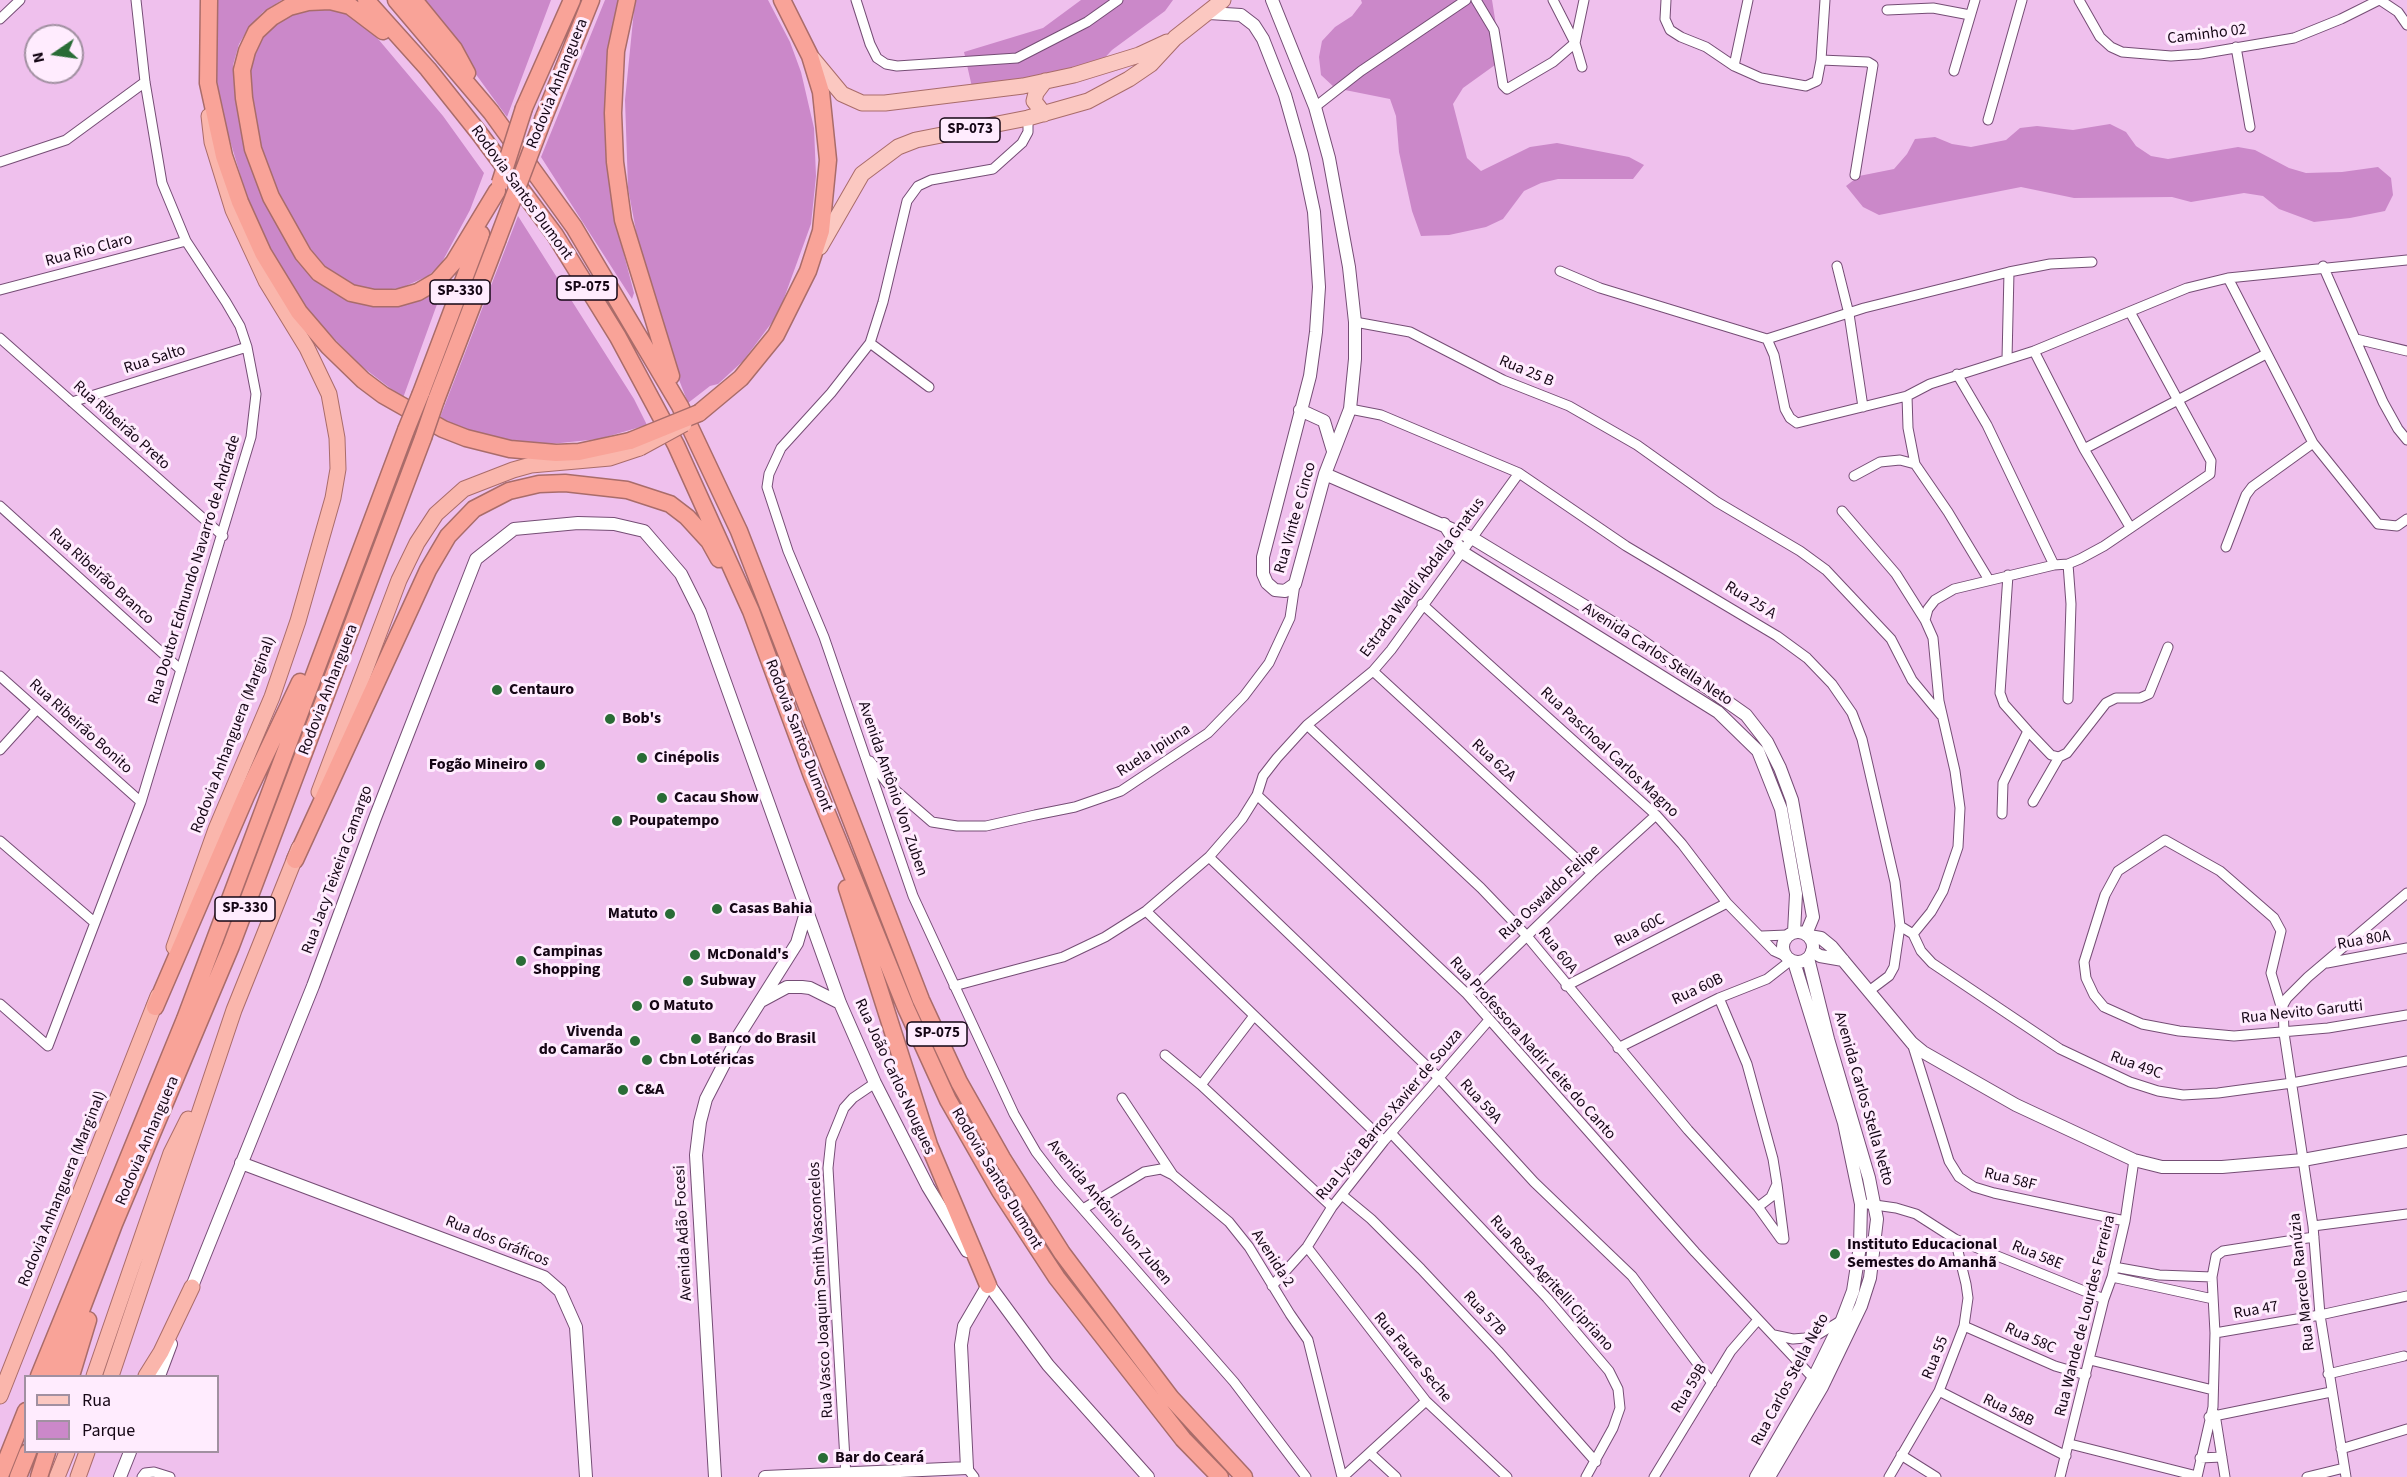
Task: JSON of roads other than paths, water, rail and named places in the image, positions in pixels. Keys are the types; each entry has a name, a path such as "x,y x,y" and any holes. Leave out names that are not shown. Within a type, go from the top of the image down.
{"highway":[{"path":"209,0 208,83 224,156 240,202 263,253 299,312 363,380 398,405 443,429 487,444 556,453 635,445"},
{"name":"Rodovia Santos Dumont","path":"366,0 428,69 555,235 618,336 676,446 751,611 812,776 906,1008 948,1100 1000,1191 1057,1278 1118,1359 1183,1439 1220,1477"},
{"name":"Rodovia Santos Dumont","path":"396,0 490,112 574,227 680,406 739,531 921,1000 959,1082 1002,1158 1062,1253 1171,1398 1244,1477"},
{"path":"414,0 454,49 490,112"},
{"path":"526,103 536,62 561,0"},
{"name":"Rodovia Anhanguera","path":"57,1375 114,1224 231,946 423,438 428,396 526,103 572,0"},
{"name":"Rodovia Anhanguera","path":"40,1375 185,1019 344,589 406,430 428,396 497,241 591,0"},
{"path":"627,0 616,51 613,113 615,162 623,220 680,406"},
{"path":"460,110 383,31 350,6 330,1 308,2 289,7 272,17 256,32 247,51 242,70 247,123 261,175 286,227 303,254 319,273 351,293 374,298 397,298 437,281 454,262 498,187"},
{"path":"295,860 362,672 399,580 425,528 436,514 464,489 513,470 531,465 610,458 699,413 741,378 776,335 808,271 821,231 828,160 821,92 810,56 786,5"},
{"name":"Rodovia Anhanguera (Marginal)","path":"0,1396 155,1007 216,829 272,698 298,621 333,498 338,468 338,438 329,394 307,348 248,244 222,180 212,142 208,83"},
{"path":"112,1375 241,992 295,860 428,570 455,529 486,502 521,488 565,483 607,486 651,496 669,504 698,527 751,611"},
{"path":"155,1007 246,796 344,589"},
{"path":"812,776 929,1145 988,1285"},
{"path":"95,1375 171,1153 217,1060"},
{"path":"72,1375 114,1224"},
{"path":"147,1375 161,1352 192,1287"},
{"path":"0,1476 24,1416"},
{"path":"18,1477 28,1453"},
{"path":"39,1477 47,1453"},
{"path":"57,1477 67,1453"},
{"path":"78,1477 86,1455"}],"main road":[{"name":"SP-073","path":"808,271 862,174 898,147 916,140 1028,118 1088,101 1151,64 1175,38 1223,0"},
{"name":"SP-073","path":"810,56 842,94 862,103 935,97 1045,81 1139,55 1175,38"},
{"path":"1044,114 1034,101 1045,81"}],"street":[{"path":"0,19 20,0"},
{"name":"Rua Doutor Edmundo Navarro de Andrade","path":"0,1004 48,1046 141,802 251,437 256,394 247,346 240,326 186,241 162,183 145,82 136,0"},
{"path":"856,0 870,44 877,58 886,64 897,66 1017,58 1087,22 1118,0"},
{"name":"Rua Vinte e Cinco","path":"1209,13 1241,15 1254,25 1263,39 1285,95 1309,182 1314,212 1319,287 1310,376 1263,557 1263,574 1267,583 1275,590 1285,591 1295,584 1324,474 1350,409 1355,359 1355,322 1342,223 1329,158 1315,108 1272,0"},
{"path":"1315,108 1361,70 1466,0"},
{"path":"1476,0 1494,30 1503,85 1507,89 1554,62 1575,43 1584,0"},
{"path":"1553,0 1575,43 1582,67"},
{"path":"1666,0 1665,20 1670,30 1706,47 1734,66 1761,78 1806,86 1817,81 1821,60 1825,0"},
{"path":"1734,66 1748,0"},
{"path":"1954,71 1975,0"},
{"path":"1988,120 2022,0"},
{"name":"Caminho 02","path":"2079,0 2100,37 2111,47 2122,52 2171,56 2294,38 2341,19 2379,0"},
{"path":"2379,0 2398,12 2407,25"},
{"path":"1887,10 1933,8 1970,15"},
{"path":"2236,47 2250,127"},
{"path":"1821,60 1868,62 1873,65 1855,175"},
{"path":"0,162 66,140 145,82"},
{"name":"Avenida Antônio Von Zuben","path":"1028,118 1028,132 1023,143 993,170 931,180 918,186 907,201 883,302 870,343 831,393 782,448 769,474 767,487 772,508 824,637 913,896 1014,1114 1036,1152 1234,1382 1306,1477"},
{"name":"Rua Rio Claro","path":"0,290 186,241"},
{"path":"1767,339 1774,355 1790,418 1797,423 1806,422 1907,396 1930,384 1958,374 2034,351 2187,288 2228,278 2323,266 2407,260"},
{"path":"1560,271 1600,288 1767,339 1849,314 2009,272 2050,264 2092,262"},
{"path":"1837,266 1849,314 1863,407"},
{"path":"2323,266 2383,402 2407,440"},
{"path":"2007,359 2009,272"},
{"path":"2228,278 2313,443 2378,524 2397,526 2407,519"},
{"path":"1925,620 1928,609 1935,600 1954,589 2054,564 2068,564 2104,546 2210,474 2211,461 2130,312"},
{"name":"Rua 25 B","path":"1355,322 1410,332 1503,380 1569,406 1637,445 1718,502 1800,551 1826,570 1891,639 1912,680 1941,715"},
{"name":"Rua Ribeirão Preto","path":"0,338 223,536"},
{"path":"2356,339 2407,351"},
{"path":"870,343 929,387"},
{"name":"Rua Salto","path":"72,402 247,346"},
{"path":"2034,351 2085,449 2130,527"},
{"path":"2085,449 2266,354"},
{"path":"1958,374 1987,425 2054,564"},
{"path":"1907,396 1908,428 1915,464 1948,512 1989,580"},
{"name":"Rua 25 A","path":"1350,409 1381,415 1519,473 1626,546 1777,636 1807,658 1832,684 1852,713 1862,739 1895,882 1900,926 1894,967 1889,976 1869,991"},
{"path":"1300,410 1324,421 1333,452"},
{"path":"2226,547 2246,495 2252,487 2313,443"},
{"path":"1854,476 1880,462 1900,460 1915,464"},
{"name":"Estrada Waldi Abdalla Gnatus","path":"954,986 1063,957 1104,937 1146,911 1209,857 1242,819 1257,795 1263,776 1307,725 1373,670 1519,473"},
{"path":"1324,474 1472,538 1634,636 1746,715 1767,742 1780,768 1792,801 1813,917 1799,934 1782,947 1790,959 1810,955 1843,960"},
{"name":"Rua Ribeirão Branco","path":"0,506 181,670"},
{"path":"1842,511 1896,574 1925,620 1933,638 1941,715 1955,771 1960,808 1958,847 1943,891 1913,934"},
{"name":"Rua Jacy Teixeira Camargo","path":"160,1375 192,1287 313,986 387,785 476,559 514,529 536,526 614,524 644,531 656,543"},
{"name":"Avenida Carlos Stella Neto","path":"1444,524 1462,552 1718,712 1758,750 1781,809 1796,894 1799,934"},
{"name":"Rua João Carlos Nougues","path":"656,543 681,574 700,612 840,1004 875,1083 928,1187 988,1285 1048,1365 1148,1477"},
{"path":"2068,564 2071,604 2068,699"},
{"path":"2008,575 2000,693 2004,704 2028,731 2051,755 2059,757"},
{"name":"Ruela Ipiuna","path":"865,754 887,783 917,811 932,822 957,826 986,826 1016,820 1075,807 1121,791 1208,733 1244,696 1269,663 1290,618 1295,584"},
{"name":"Rua Paschoal Carlos Magno","path":"1422,604 1656,815 1682,844 1727,903 1762,936 1774,951 1790,959"},
{"path":"2032,802 2059,757 2067,753 2111,699 2140,698 2149,694 2168,647"},
{"name":"Rua 62A","path":"1373,670 1592,873"},
{"name":"Rua Ribeirão Bonito","path":"0,676 141,802"},
{"path":"0,750 37,709"},
{"name":"Rua 60A","path":"1307,725 1481,888 1526,935 1566,986 1688,1130 1762,1204 1781,1239 1784,1239 1777,1184"},
{"path":"2002,814 2003,783 2028,731"},
{"name":"Rua Professora Nadir Leite do Canto","path":"1257,795 1467,994 1757,1321 1818,1383"},
{"name":"Rua Oswaldo Felipe","path":"1467,994 1526,935 1656,815"},
{"name":"Rua Nevito Garutti","path":"2283,1012 2271,973 2281,940 2279,923 2229,878 2165,840 2118,871 2105,894 2084,962 2086,978 2094,995 2104,1006 2142,1024 2179,1031 2234,1036 2284,1033 2407,1015"},
{"path":"0,842 94,922"},
{"name":"Rua 59A","path":"1209,857 1439,1078 1534,1182 1632,1276 1712,1383"},
{"path":"2284,1033 2283,1012 2286,998 2407,893"},
{"name":"Rua 60C","path":"1566,986 1727,903"},
{"name":"Avenida Adão Focesi","path":"715,1477 696,1155 706,1099 760,1001 797,943 807,908"},
{"path":"1146,911 1253,1017 1384,1141"},
{"name":"Rua 49C","path":"1900,926 1913,934 1921,951 1932,963 2060,1049 2130,1082 2158,1091 2183,1095 2218,1094 2292,1083 2407,1061"},
{"path":"1762,936 1799,934 1821,938 1843,960 1912,1043 2016,1106 2134,1160 2162,1167 2187,1168 2303,1160 2407,1141"},
{"name":"Avenida Carlos Stella Netto","path":"1770,1477 1861,1306 1870,1278 1877,1219 1810,955 1799,934"},
{"name":"Rua 80A","path":"2327,963 2407,948"},
{"name":"Rua 60B","path":"1618,1048 1719,998 1767,979 1790,959"},
{"name":"Rua Carlos Stella Neto","path":"1756,1477 1818,1383 1842,1320 1856,1272 1860,1246 1861,1204 1844,1123 1790,959"},
{"path":"760,1001 787,987 802,987 810,988 840,1004"},
{"path":"1719,998 1747,1064 1777,1184 1762,1204"},
{"path":"1201,1085 1253,1017"},
{"name":"Rua Lycia Barros Xavier de Souza","path":"1272,1286 1307,1247 1332,1207 1384,1141 1489,1020"},
{"name":"Rua Marcelo Ranúzia","path":"2284,1033 2313,1226 2320,1315 2328,1374 2345,1473"},
{"name":"Rua 58F","path":"1912,1043 1949,1161 1959,1178 1974,1187 1994,1194 2125,1221"},
{"path":"1165,1055 1201,1085 1332,1207"},
{"name":"Rua Vasco Joaquim Smith Vasconcelos","path":"846,1475 828,1168 831,1140 844,1108 853,1098 875,1083"},
{"name":"Avenida 2","path":"1122,1098 1173,1175 1229,1222 1249,1247 1308,1340 1343,1477"},
{"name":"Rua Rosa Agritelli Cipriano","path":"1391,1133 1547,1298 1609,1371 1618,1389 1620,1408 1596,1462 1586,1477"},
{"name":"Rua Wande de Lourdes Ferreira","path":"2060,1477 2125,1221 2134,1160"},
{"name":"Rua dos Gráficos","path":"241,1163 544,1277 560,1291 576,1327 586,1477"},
{"path":"1083,1209 1144,1172 1161,1169 1173,1175"},
{"name":"Rua 57B","path":"1342,1195 1371,1219 1421,1269 1498,1351 1596,1462"},
{"name":"Rua 58E","path":"1861,1204 1875,1204 1916,1214 1955,1239 2104,1299"},
{"path":"2313,1226 2407,1214"},
{"path":"2070,1444 2197,1476 2213,1407 2215,1333 2212,1277 2216,1256 2234,1250 2314,1237"},
{"name":"Rua 55","path":"1889,1477 1939,1391 1964,1326 1968,1298 1955,1239"},
{"name":"Rua Fauze Seche","path":"1307,1247 1426,1401 1507,1477"},
{"path":"2113,1272 2212,1277"},
{"path":"2113,1272 2213,1299"},
{"path":"765,1477 970,1474 961,1346 964,1326 988,1285"},
{"name":"Rua 47","path":"2215,1333 2320,1315 2407,1296"},
{"path":"1773,1335 1793,1339 1805,1338 1819,1334 1842,1320"},
{"name":"Rua 59B","path":"1654,1477 1731,1351 1757,1321"},
{"name":"Rua 58C","path":"1964,1326 2055,1366 2086,1375"},
{"path":"2328,1374 2404,1356"},
{"path":"2090,1360 2213,1390"},
{"name":"Rua 58B","path":"1939,1391 2066,1456"},
{"path":"2212,1417 2331,1392"},
{"path":"1343,1477 1371,1454 1426,1401"},
{"path":"2212,1417 2225,1477"},
{"path":"2341,1449 2407,1429"},
{"path":"120,1477 130,1453"},
{"path":"1371,1454 1396,1477"},
{"path":"1902,1455 1936,1477"},
{"path":"2200,1458 2222,1457"},
{"path":"142,1477 145,1473 154,1472 170,1477"},
{"path":"2307,1477 2345,1473"}],"place":[{"name":"Centauro","path":"497,690"},
{"name":"Bob's","path":"610,719"},
{"name":"Cinépolis","path":"642,758"},
{"name":"Fogão Mineiro","path":"540,765"},
{"name":"Cacau Show","path":"662,798"},
{"name":"Poupatempo","path":"617,821"},
{"name":"Casas Bahia","path":"717,909"},
{"name":"Matuto","path":"670,914"},
{"name":"McDonald's","path":"695,955"},
{"name":"Campinas Shopping","path":"521,961"},
{"name":"Subway","path":"688,981"},
{"name":"O Matuto","path":"637,1006"},
{"name":"Banco do Brasil","path":"696,1039"},
{"name":"Vivenda do Camarão","path":"635,1041"},
{"name":"Cbn Lotéricas","path":"647,1060"},
{"name":"C&A","path":"623,1090"},
{"name":"Instituto Educacional Semestes do Amanhã","path":"1835,1254"},
{"name":"Bar do Ceará","path":"823,1458"}]}
